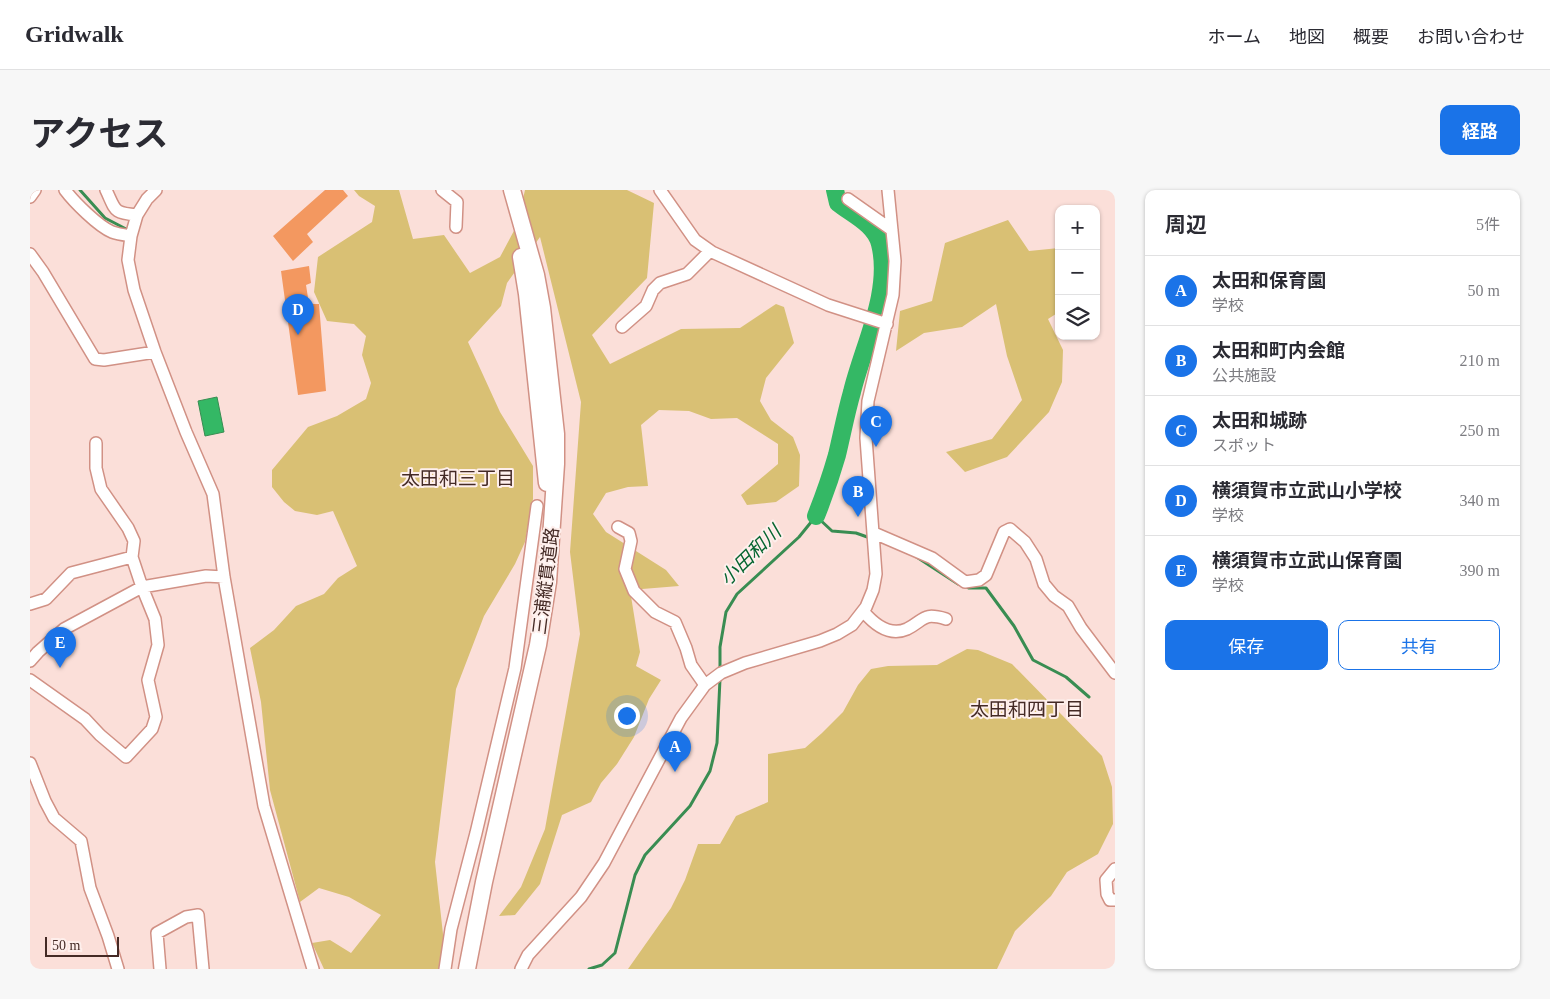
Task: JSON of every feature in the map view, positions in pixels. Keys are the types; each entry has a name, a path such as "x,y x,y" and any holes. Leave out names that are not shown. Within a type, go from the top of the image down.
{"highway":[{"name":"三浦縦貫道路","path":"461,969 478,882 533,644 546,538 547,476 527,294 517,230 506,190"},
{"name":"三浦縦貫道路","path":"467,969 484,882 538,645 548,582 556,473 556,434 542,308 536,274 512,190"}],"street":[{"path":"30,197 35,190"},
{"path":"65,190 75,202 111,232 131,236"},
{"path":"106,190 115,209 120,214 137,215"},
{"path":"156,190 147,199 137,215 131,236 128,260 134,290 155,352 186,432 213,494 224,577 264,806 313,969"},
{"path":"442,190 457,202 456,227"},
{"path":"660,190 695,240 710,250 828,305 887,324"},
{"path":"521,969 528,955 581,897 604,863 681,718 705,685 721,672 837,634 852,625 863,611 873,590 876,574 866,438 868,401 887,324 892,295 895,261 888,190"},
{"path":"848,200 892,230"},
{"path":"622,326 646,306 653,290 660,283 686,274 710,250"},
{"path":"30,254 95,358 104,360 155,352"},
{"path":"30,680 84,718 100,735 126,757 152,729 156,717 148,680 158,645 155,619 132,557 134,541 101,490 96,468 96,443"},
{"path":"445,969 451,929 515,668 537,506"},
{"path":"618,527 628,534 630,541 625,569 634,591 655,612 675,622 691,665 705,685"},
{"path":"874,533 932,558 965,582 979,580 986,575 1004,532 1010,529 1025,542 1036,559 1044,584 1054,596 1068,606 1081,628 1115,673"},
{"path":"30,604 46,599 71,574 132,557"},
{"path":"30,661 64,629 142,587 206,576 224,577"},
{"path":"863,611 874,624 892,630 908,628 920,619 929,616 946,619"},
{"path":"30,763 54,818 81,841 90,888 118,969"},
{"path":"1115,869 1106,880 1107,894 1110,900 1115,900"},
{"path":"160,969 157,933 186,916 198,915 203,969"}],"shaded area":[{"path":"354,190 399,190 413,239 444,235 470,273 500,257 517,225 525,190 627,190 654,203 647,278 592,335 610,364 681,329 740,328 776,304 784,307 794,343 766,378 760,401 771,420 793,437 800,455 799,486 776,502 747,505 741,495 778,464 778,444 737,418 711,419 689,411 659,410 641,425 648,486 628,487 606,493 593,514 606,532 666,570 679,586 630,590 640,652 636,666 661,680 649,699 634,737 617,764 601,783 591,802 562,815 540,884 515,915 499,916 521,887 545,829 580,634 570,552 581,402 540,237 507,283 501,306 468,342 500,412 533,466 533,499 525,542 515,564 484,616 456,689 435,862 445,952 443,969 324,969 312,943 330,940 351,953 381,915 349,897 319,888 300,902 270,790 261,702 250,648 274,630 296,606 324,594 338,578 357,566 333,511 317,515 295,511 284,502 272,487 272,470 308,427 337,416 366,399 371,383 362,355 366,336 354,324 327,321 314,292 318,257 372,222 375,206 359,196"},
{"path":"1008,220 1029,251 1055,248 1055,315 1048,319 1055,333 1055,340 1058,340 1063,350 1062,382 1049,412 1007,457 965,472 946,452 992,439 1022,400 1007,356 996,304 962,327 924,333 896,351 900,311 932,301 945,243"},
{"path":"217,397 224,432 205,436 198,401"},
{"path":"967,649 978,650 1012,664 1102,756 1112,787 1113,824 1098,854 1067,872 1051,896 1015,931 997,969 628,969 671,908 685,880 698,844 720,844 736,816 768,802 768,754 805,748 843,712 858,685 871,669 888,666 937,665"}],"building":[{"path":"325,190 343,190 348,196 307,234 313,242 293,261 273,236"},
{"path":"309,266 311,283 306,285 309,304 319,304 326,391 298,395 281,271"}],"waterway":[{"path":"80,190 105,218 128,230"},
{"name":"小田和川","path":"816,516 837,455 857,374 875,319 882,281 883,262 877,237 868,225 838,203 835,190"},
{"name":"小田和川","path":"720,670 720,647 726,612 737,594 799,537 816,516 832,531 856,533 870,538"},
{"path":"915,556 958,584"},
{"path":"964,586 969,588 986,588 1014,626 1033,660 1066,677 1089,697"},
{"name":"小田和川","path":"589,969 602,965 615,953 635,875 645,855 690,806 710,771 717,743 720,679"}],"place":[{"name":"横須賀市立武山小学校","path":"298,335"},
{"name":"太田和城跡","path":"876,447"},
{"name":"太田和町内会館","path":"858,517"},
{"name":"横須賀市立武山保育園","path":"60,668"},
{"name":"太田和保育園","path":"675,772"}],"district":[{"name":"太田和三丁目","path":"458,478"},
{"name":"太田和四丁目","path":"1027,709"}]}
